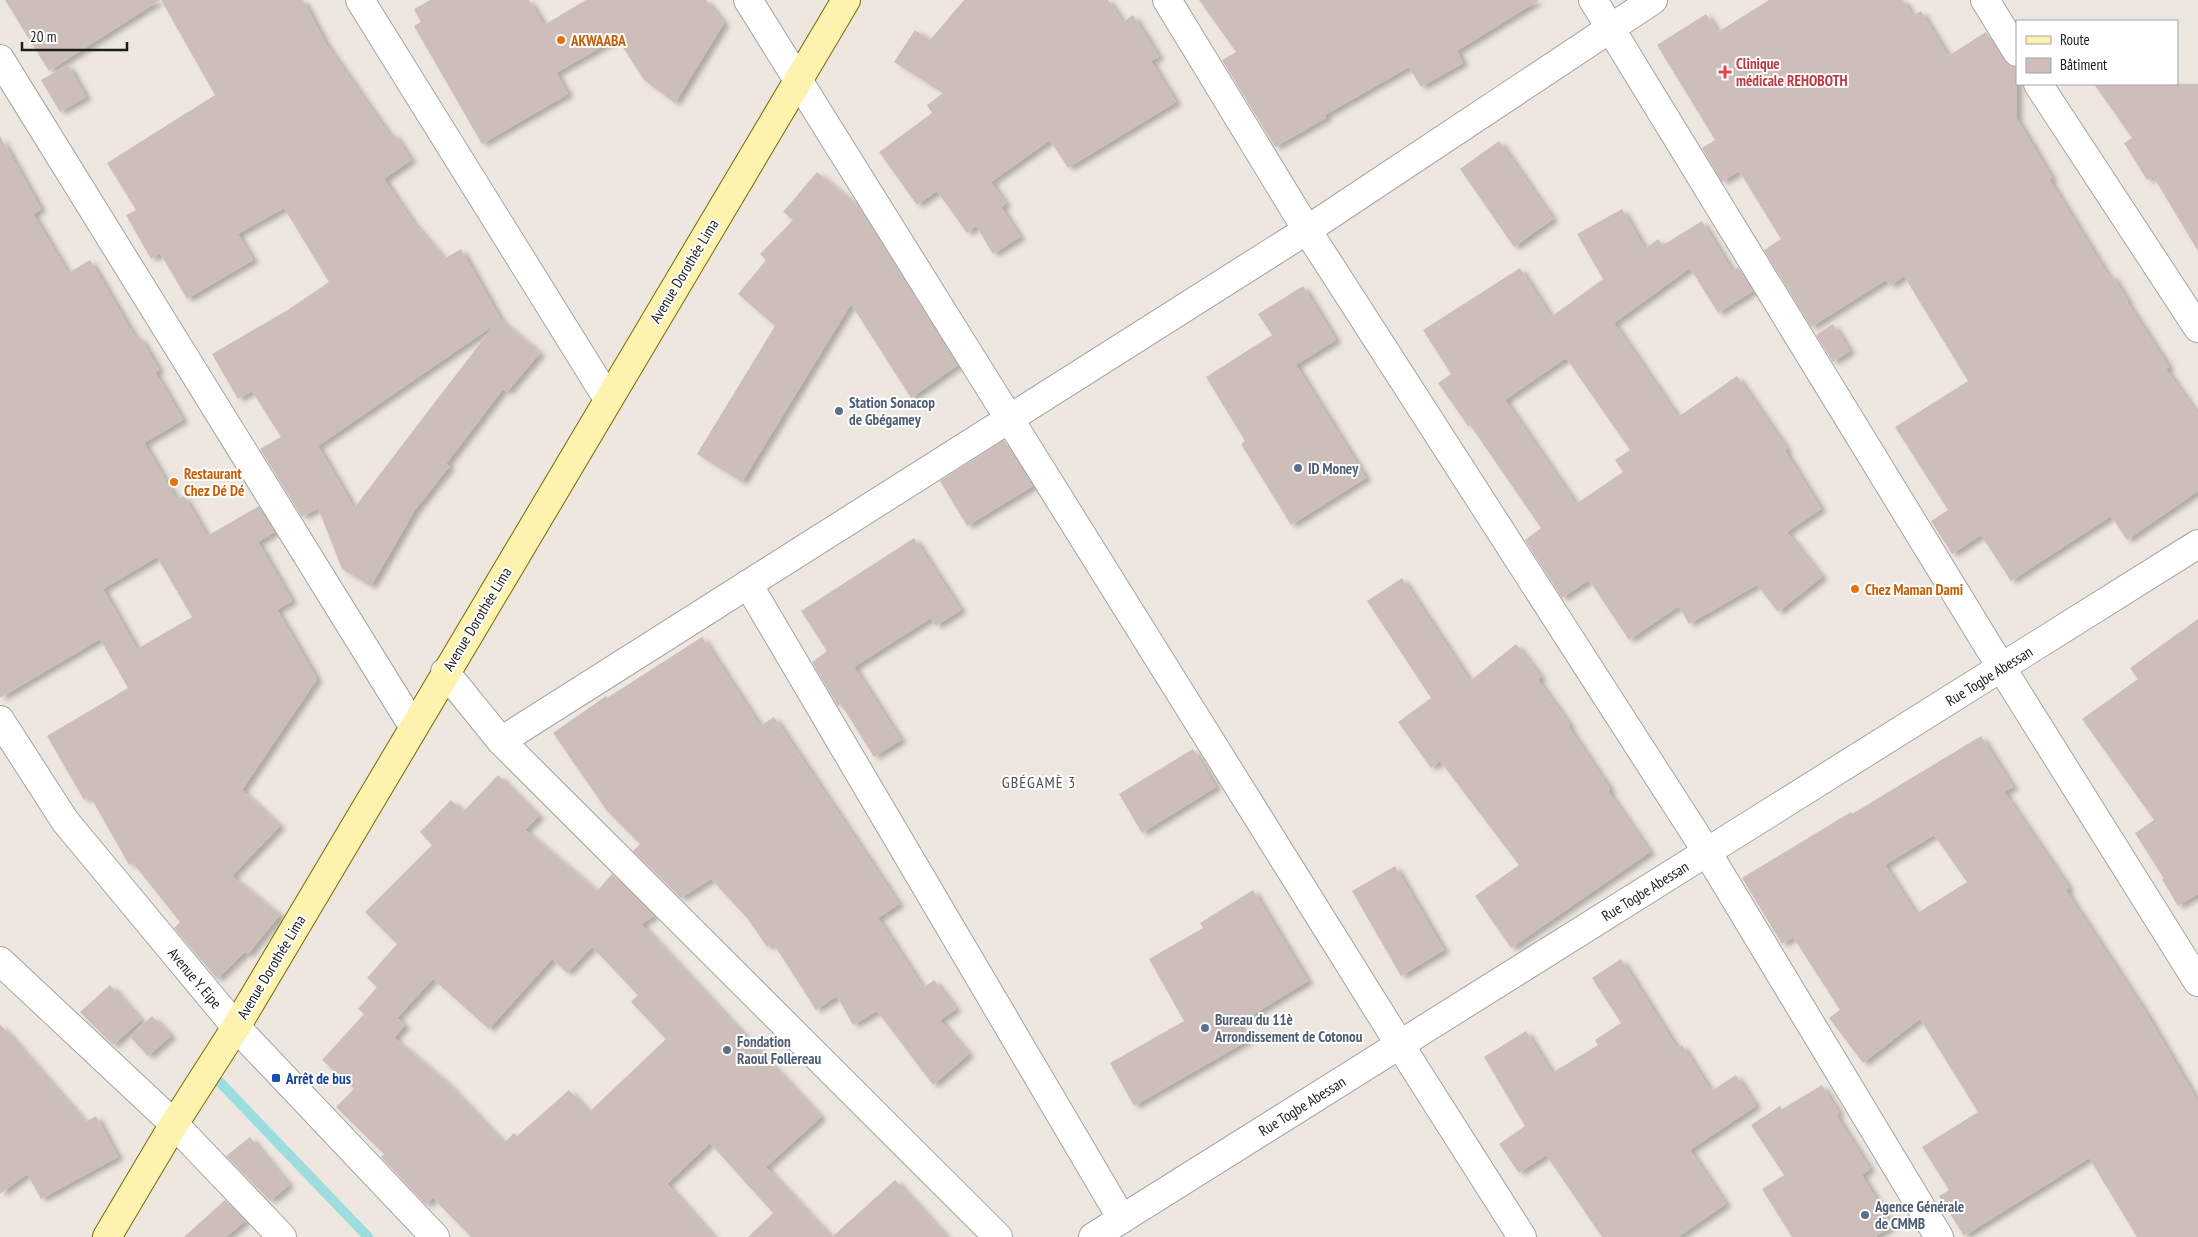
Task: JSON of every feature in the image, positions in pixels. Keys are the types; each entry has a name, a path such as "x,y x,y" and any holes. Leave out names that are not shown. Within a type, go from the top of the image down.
{"main road":[{"name":"Avenue Dorothée Lima","path":"107,1237 174,1124 236,1027 445,672 846,0"}],"street":[{"path":"360,0 608,399"},
{"path":"748,0 1400,1045 1522,1237"},
{"path":"1167,0 1307,230 1707,852 1939,1237"},
{"path":"1593,0 2001,668 2198,982"},
{"path":"502,741 1307,230 1653,0"},
{"path":"1985,0 2016,50"},
{"path":"0,58 413,726"},
{"path":"2039,85 2198,328"},
{"name":"Rue Togbe Abessan","path":"1093,1237 2198,544"},
{"path":"748,584 1122,1219"},
{"path":"445,672 502,741 998,1237"},
{"name":"Avenue Y. Eipe","path":"0,720 65,821 236,1027 435,1237"},
{"path":"0,961 174,1124 282,1237"}],"building":[{"path":"5,0 160,0 49,71"},
{"path":"161,0 303,0 326,44 390,136 394,134 411,160 384,179 412,221 444,259 461,249 501,320 540,353 507,392 503,389 446,464 450,466 415,510 371,586 342,569 318,508 302,517 260,449 281,437 252,391 238,399 212,354 286,311 329,282 284,208 238,234 253,260 187,299 160,253 151,259 126,215 136,210 107,163 215,95","holes":["494,325 354,508 318,446"]},
{"path":"430,0 529,0 544,25 586,0 706,0 724,23 675,103 644,80 617,38 556,73 568,94 482,144 414,26 421,22 414,9"},
{"path":"964,0 1108,0 1123,22 1133,15 1159,57 1151,61 1176,102 1068,168 1050,140 991,182 1006,204 1001,207 1020,237 993,254 976,226 967,233 937,191 917,205 879,152 932,113 927,105 943,93 894,62 915,30 930,40"},
{"path":"1199,0 1539,0 1457,51 1463,63 1421,87 1409,67 1325,115 1326,118 1275,147 1222,60 1236,52"},
{"path":"1769,0 1903,0 1913,16 1921,11 1948,56 1986,32 2004,61 2016,68 2017,119 2052,178 2049,179 2109,277 2112,275 2169,367 2166,369 2198,415 2198,491 2127,540 2111,516 2011,581 1981,535 1952,554 1931,521 1948,510 1895,427 1968,381 1904,276 1890,286 1886,280 1811,327 1764,250 1781,239 1739,171 1722,182 1702,148 1715,140 1657,45 1706,14 1718,32"},
{"path":"68,65 86,97 60,112 41,80"},
{"path":"2198,84 2198,251 2153,176 2147,180 2124,143 2132,138 2095,85"},
{"path":"0,136 41,209 33,214 68,273 90,260 136,339 140,337 159,370 155,372 183,420 144,443 177,500 184,496 207,536 259,506 275,532 258,542 292,601 277,610 317,679 242,790 280,826 232,876 280,915 248,954 245,952 217,979 174,928 180,922 133,863 129,865 90,796 84,800 47,736 128,688 100,639 0,698","holes":["157,557 192,617 137,649 103,589"]},
{"path":"1499,141 1553,219 1514,247 1460,169"},
{"path":"817,172 859,207 958,365 911,398 851,304 742,482 697,454 775,326 738,294 766,260 760,254 793,220 783,212"},
{"path":"1622,209 1645,249 1658,239 1663,245 1702,221 1732,271 1738,267 1753,291 1718,313 1690,268 1614,323 1678,417 1737,376 1787,449 1785,451 1821,509 1787,532 1822,577 1778,612 1757,585 1689,624 1679,606 1629,640 1589,580 1562,598 1525,540 1541,528 1470,425 1468,426 1438,383 1451,374 1423,330 1520,268 1551,317 1603,279 1577,234","holes":["1566,358 1630,450 1615,460 1623,472 1576,504 1505,400"]},
{"path":"1303,286 1336,340 1296,365 1366,478 1291,525 1241,444 1245,441 1206,377 1272,335 1258,314"},
{"path":"1833,324 1850,351 1833,362 1816,335"},
{"path":"1004,440 1033,486 967,526 940,481"},
{"path":"914,538 961,610 936,626 931,618 854,667 901,740 874,757 841,704 838,706 812,662 827,651 801,611"},
{"path":"1402,578 1470,681 1516,644 1541,677 1538,680 1570,725 1568,726 1610,789 1608,791 1650,852 1511,948 1475,896 1519,865 1440,761 1431,768 1398,722 1431,698 1367,601"},
{"path":"2198,619 2198,894 2178,906 2162,879 2164,879 2135,833 2154,820 2082,719 2138,679 2130,668"},
{"path":"702,637 760,726 774,717 899,904 878,918 923,988 934,980 956,1009 940,1020 969,1054 933,1085 877,1011 853,1025 837,996 816,1010 773,943 767,947 748,919 711,879 681,898 633,851 640,844 607,811 553,733 606,696 607,698"},
{"path":"1981,736 2013,787 2004,792 2069,888 2066,891 2146,1013 2198,1102 2198,1237 2137,1237 2089,1158 1964,1236 1939,1196 1949,1190 1922,1147 1978,1112 1920,1019 1863,1063 1829,1018 1840,1010 1793,937 1782,944 1742,878 1851,812 1852,814","holes":["1934,835 1967,882 1916,914 1885,865"]},
{"path":"1193,749 1216,787 1142,833 1119,794"},
{"path":"498,775 539,816 525,830 597,891 612,874 654,916 641,924 821,1117 766,1167 831,1237 748,1237 773,1213 710,1143 667,1184 714,1237 471,1237 433,1198 426,1205 381,1157 384,1154 336,1107 354,1089 322,1060 364,1014 358,1009 377,987 367,978 397,944 365,912 432,845 420,832 451,800 463,812","holes":["592,947 638,995 631,1002 666,1039 589,1112 569,1090 517,1136 514,1133 504,1143 445,1081 394,1038 405,1025 397,1018 433,979 489,1029 552,959 567,973"]},
{"path":"1395,866 1444,950 1401,976 1352,891"},
{"path":"1253,890 1308,981 1238,1024 1247,1041 1134,1106 1110,1063 1184,1021 1149,959 1203,928 1200,923"},
{"path":"1621,959 1677,1048 1682,1045 1711,1091 1736,1075 1756,1106 1690,1150 1726,1204 1678,1237 1602,1237 1546,1155 1519,1173 1499,1144 1525,1126 1484,1057 1526,1031 1552,1073 1598,1045 1595,1040 1621,1023 1592,978"},
{"path":"110,985 141,1020 113,1045 80,1012"},
{"path":"152,1016 171,1036 148,1056 130,1037"},
{"path":"0,1024 85,1122 96,1116 118,1157 41,1199 27,1174 0,1194"},
{"path":"1822,1085 1839,1113 1836,1115 1870,1169 1862,1175 1892,1226 1875,1237 1792,1237 1762,1189 1784,1175 1751,1125 1780,1106 1782,1109"},
{"path":"250,1137 289,1185 270,1201 226,1156"},
{"path":"895,1180 947,1237 832,1237"},
{"path":"225,1200 245,1221 226,1237 184,1237"}],"waterway":[{"path":"211,1073 368,1237"}],"place":[{"name":"AKWAABA","path":"561,40"},
{"name":"Clinique médicale REHOBOTH","path":"1725,72"},
{"name":"Station Sonacop de Gbégamey","path":"839,411"},
{"name":"ID Money","path":"1298,468"},
{"name":"Restaurant Chez Dé Dé","path":"174,482"},
{"name":"Chez Maman Dami","path":"1855,589"},
{"name":"Bureau du 11è Arrondissement de Cotonou","path":"1205,1028"},
{"name":"Fondation Raoul Follereau","path":"727,1050"},
{"name":"Arrêt de bus","path":"276,1078"},
{"name":"Agence Générale de CMMB","path":"1865,1215"}],"district":[{"name":"GBÉGAMÈ 3","path":"1039,782"}]}
